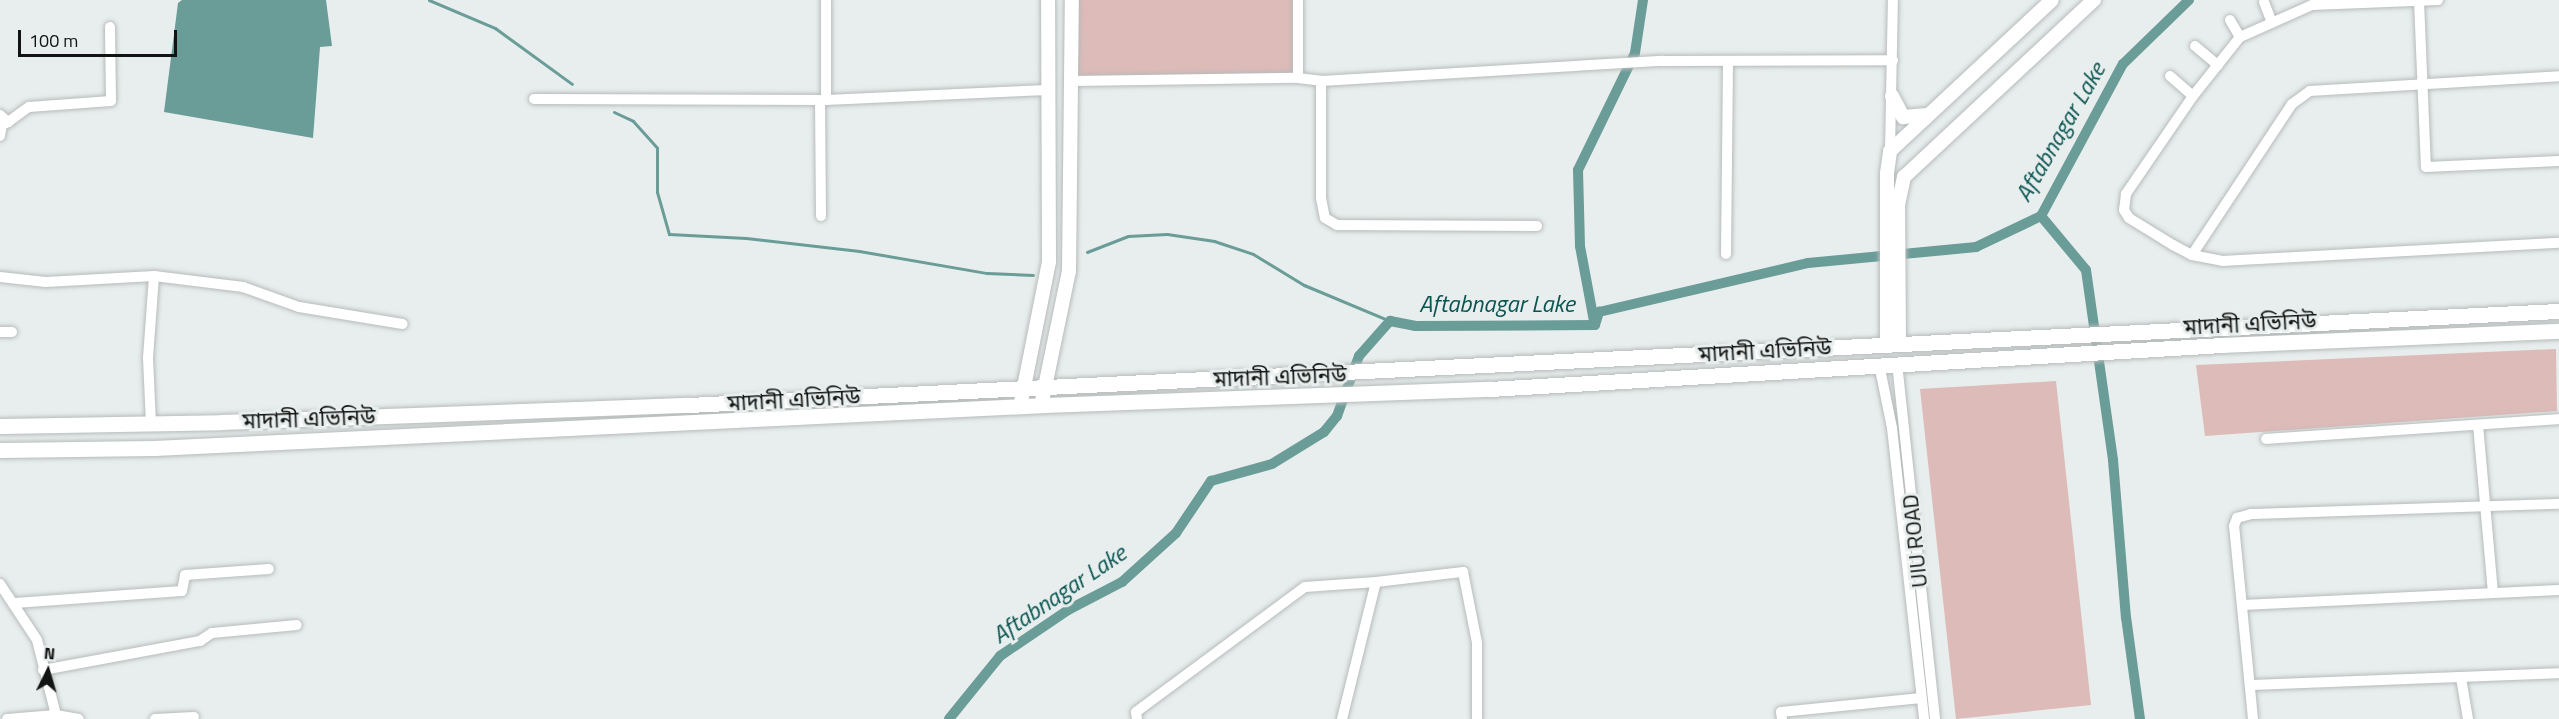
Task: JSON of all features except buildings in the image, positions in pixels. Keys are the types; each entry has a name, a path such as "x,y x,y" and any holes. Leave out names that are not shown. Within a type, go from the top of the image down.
{"main road":[{"name":"মাদানী এভিনিউ","path":"0,426 151,424 743,403 1484,368 2219,325 2559,311"},
{"name":"মাদানী এভিনিউ","path":"0,450 179,447 1041,406 1490,389 2222,345 2559,332"},
{"path":"1350,374 1352,394"},
{"path":"743,403 744,421"},
{"path":"178,423 179,447"}],"street":[{"path":"821,216 826,0"},
{"path":"1020,407 1049,262 1048,0"},
{"path":"1041,406 1069,271 1073,81 1072,0"},
{"path":"1298,0 1298,78"},
{"path":"1893,0 1890,151 1893,343"},
{"path":"1890,151 2052,0"},
{"path":"1892,205 1908,170 2094,0"},
{"path":"2438,0 2312,2 2240,37 2193,96 2124,202 2129,218 2192,255 2222,261 2559,243"},
{"path":"2419,1 2425,84 2426,167 2559,161"},
{"path":"2264,2 2272,23"},
{"path":"2230,20 2240,37"},
{"path":"2,124 29,107 111,101 110,27"},
{"path":"2195,46 2218,65"},
{"path":"534,99 823,100 1049,90 1073,81 1298,78 1321,81 1656,61 1893,60"},
{"path":"1726,254 1728,62"},
{"path":"2170,76 2193,96"},
{"path":"2192,255 2300,97 2310,91 2559,76"},
{"path":"1321,81 1321,198 1325,218 1337,225 1537,226"},
{"path":"1892,96 1903,117 1920,118 1931,113"},
{"path":"0,277 46,282 154,276 243,287 299,307 403,324"},
{"path":"151,424 148,358 154,276"},
{"path":"0,332 12,332"},
{"name":"UIU ROAD","path":"1897,363 1906,513 1924,719"},
{"name":"UIU ROAD","path":"1879,364 1906,513 1935,719"},
{"path":"2266,439 2559,419"},
{"path":"2478,425 2493,592"},
{"path":"2253,719 2234,526 2237,518 2251,514 2559,504"},
{"path":"15,603 182,591 185,575 269,569"},
{"path":"1137,719 1136,712 1305,587 1463,572 1478,642 1477,719"},
{"path":"1342,719 1376,582"},
{"path":"0,584 15,603 37,640 57,717"},
{"path":"2242,605 2559,590"},
{"path":"43,670 200,641 212,633 297,625"},
{"path":"2250,685 2559,673"},
{"path":"2461,678 2468,719"},
{"path":"1782,719 1781,712 1921,698"},
{"path":"7,719 57,717 79,719"},
{"path":"154,719 194,717"}],"shaded area":[{"path":"1072,0 1298,0 1298,78 1073,81"},
{"path":"2556,349 2557,411 2205,436 2196,365"},
{"path":"2056,381 2091,705 1956,719 1920,389"}],"water":[{"path":"182,0 326,0 332,46 320,47 313,138 164,112 178,3"}],"waterway":[{"path":"429,0 495,28 572,84"},
{"path":"1594,321 1580,246 1578,170 1635,53 1643,0"},
{"name":"Aftabnagar Lake","path":"949,719 1000,656 1068,610 1122,582 1176,533 1211,481 1272,464 1324,432 1337,416 1359,356 1390,321 1415,326 1595,325 1599,312 1808,263 1976,247 2041,216 2123,64 2189,0"},
{"path":"614,112 633,121 657,148 657,192 669,234 746,238 859,251 987,273 1033,275"},
{"path":"2041,216 2086,270 2113,460 2126,617 2140,719"},
{"path":"1087,252 1128,236 1167,234 1214,241 1253,254 1304,285 1390,321"}]}
